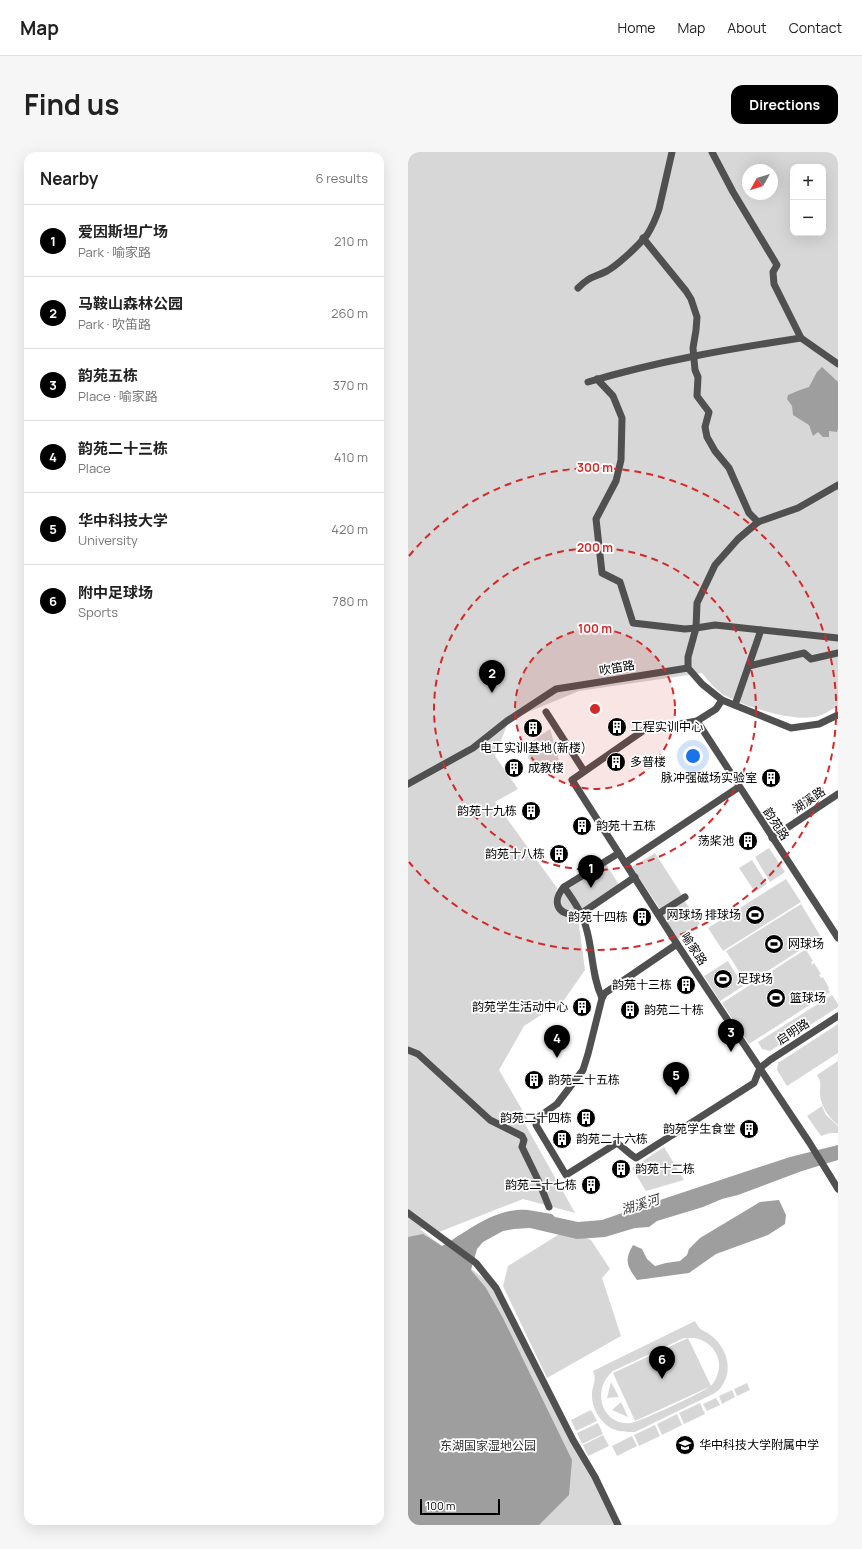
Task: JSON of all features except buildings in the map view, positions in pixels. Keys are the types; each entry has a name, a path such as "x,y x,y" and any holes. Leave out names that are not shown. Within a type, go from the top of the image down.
{"street":[{"path":"578,288 587,278 607,271 617,264 643,238 656,218 672,152"},
{"path":"712,152 733,192 777,265 773,272 774,284 801,338 838,364"},
{"path":"643,238 691,299 697,317 693,348 695,370 698,377 697,396 709,412 705,428 715,450 729,468 749,513 758,522"},
{"path":"588,382 617,373 694,355 801,338"},
{"path":"597,379 613,396 622,418 621,460 616,481 596,519 602,573 620,582 633,623 685,629 715,625 838,638"},
{"path":"838,485 798,508 758,522 738,539 715,564 698,604 696,628 688,657 688,668 702,684 722,700 792,728 819,724 838,715"},
{"path":"735,705 761,630"},
{"path":"748,666 804,653 812,659 838,653"},
{"name":"吹笛路","path":"408,784 473,748 507,721 556,689 688,668"},
{"path":"546,712 584,771 647,728 696,721 716,709 722,700"},
{"name":"韵苑路","path":"696,721 772,838 835,928 838,938"},
{"name":"喻家路","path":"584,771 572,780 677,944 809,1142 838,1189"},
{"path":"625,863 739,787"},
{"name":"湖溪路","path":"772,838 838,794"},
{"path":"618,853 564,887 558,894 557,902 559,908 565,914 573,915 582,913 635,877"},
{"path":"564,887 582,913 588,931 597,987 602,998"},
{"path":"658,914 685,897"},
{"path":"677,944 605,993 602,998 583,1070 558,1104 537,1118 536,1125 566,1175 617,1143 636,1158 754,1083 760,1068"},
{"name":"启明路","path":"760,1068 838,1016"},
{"path":"408,1050 418,1054 490,1120 522,1136 524,1140 522,1147 540,1182 549,1207"},
{"path":"408,1213 476,1263 496,1288 572,1440 595,1477 618,1525"}],"green space":[{"path":"408,152 838,152 838,706 819,716 809,718 784,716 771,713 733,700 724,695 712,685 702,673 579,691 509,720 495,756 518,789 495,802 557,888 555,905 561,915 565,917 578,917 585,970 564,1000 524,1026 499,1070 528,1120 521,1117 575,1213 523,1199 439,1232 428,1228 420,1229 496,1288 617,1525 408,1525"},
{"path":"550,729 559,760 538,772 528,758 530,747 528,744"},
{"path":"769,848 785,872 770,882 755,857"},
{"path":"655,853 682,895 660,909 632,867"},
{"path":"752,860 767,884 755,892 739,868"},
{"path":"606,864 619,885 587,906 574,912 566,911 560,904 560,896"},
{"name":"网球场 排球场","path":"786,879 801,902 723,951 708,928"},
{"path":"684,900 700,924 678,939 661,914"},
{"name":"网球场","path":"801,904 821,937 747,984 726,951"},
{"name":"篮球场","path":"806,950 813,961 811,962 812,965 814,963 821,974 819,975 821,978 823,977 830,992 749,1044 722,1003"},
{"name":"足球场","path":"728,961 743,986 720,1001 704,976"},
{"path":"832,995 838,1004 838,1007 770,1051 762,1049 758,1042"},
{"path":"838,1024 838,1053 787,1086 777,1070 778,1063"},
{"path":"838,1061 838,1125 828,1115 823,1107 820,1094 820,1082 817,1075"},
{"path":"822,1106 826,1115 838,1126 838,1133 830,1133 821,1136 807,1116"},
{"path":"664,1147 684,1180 646,1191 632,1168"},
{"path":"566,1230 591,1240 610,1269 602,1278 621,1336 547,1378 503,1286 508,1266"},
{"path":"695,1321 701,1329 718,1342 725,1353 728,1365 726,1378 716,1392 635,1432 613,1429 600,1419 593,1404 592,1398 595,1380 593,1371","holes":["684,1338 688,1338 613,1373 635,1421 709,1387 646,1418 631,1423 621,1422 612,1419 606,1413 602,1405 602,1387 606,1379 613,1371","688,1338 695,1338 709,1345 718,1357 718,1371 716,1379 711,1386"]},
{"path":"611,1382 619,1397 607,1398"},
{"path":"747,1383 750,1390 737,1396 734,1389"},
{"path":"732,1390 735,1397 722,1404 719,1396"},
{"path":"716,1398 720,1405 707,1411 703,1404"},
{"path":"621,1402 628,1417 612,1410"},
{"path":"700,1403 705,1414 684,1424 679,1413"},
{"path":"591,1410 597,1421 576,1431 571,1420"},
{"path":"677,1414 682,1425 662,1435 657,1424"},
{"path":"598,1423 603,1434 582,1444 577,1433"},
{"path":"655,1425 660,1436 639,1446 634,1435"},
{"path":"603,1435 609,1446 588,1456 583,1445"},
{"path":"632,1436 637,1446 617,1456 612,1446"}],"water":[{"path":"822,367 838,382 838,429 837,432 829,431 829,437 823,437 818,432 813,436 809,425 793,415 792,406 787,399 788,395 809,387 817,372"},
{"name":"东湖国家湿地公园","path":"838,1145 838,1160 802,1171 703,1207 657,1221 649,1227 635,1228 605,1237 577,1239 530,1228 514,1229 503,1231 483,1242 477,1249 471,1270 486,1288 503,1318 572,1460 569,1495 539,1525 408,1525 408,1237 423,1234 442,1246 482,1221 504,1212 516,1210 528,1210 552,1214 555,1217 578,1222 602,1220 631,1210 640,1204 654,1202 790,1157"},
{"path":"779,1200 786,1215 785,1224 768,1235 716,1254 689,1273 637,1280 629,1267 628,1255 633,1245 642,1249 647,1259 655,1266 680,1261 687,1255 689,1249 700,1238 760,1202"}],"place":[{"name":"马鞍山森林公园","path":"492,693"},
{"name":"工程实训中心","path":"617,727"},
{"name":"电工实训基地(新楼)","path":"533,728"},
{"name":"多普楼","path":"616,762"},
{"name":"成教楼","path":"514,768"},
{"name":"脉冲强磁场实验室","path":"771,778"},
{"name":"韵苑十九栋","path":"531,811"},
{"name":"韵苑十五栋","path":"582,826"},
{"name":"荡桨池","path":"748,841"},
{"name":"韵苑十八栋","path":"559,854"},
{"name":"爱因斯坦广场","path":"591,888"},
{"name":"网球场 排球场","path":"755,915"},
{"name":"韵苑十四栋","path":"642,917"},
{"name":"网球场","path":"774,944"},
{"name":"足球场","path":"723,979"},
{"name":"韵苑十三栋","path":"686,985"},
{"name":"篮球场","path":"776,998"},
{"name":"韵苑学生活动中心","path":"582,1007"},
{"name":"韵苑二十栋","path":"630,1010"},
{"name":"韵苑五栋","path":"731,1052"},
{"name":"韵苑二十三栋","path":"557,1058"},
{"name":"韵苑二十五栋","path":"534,1080"},
{"name":"华中科技大学","path":"676,1095"},
{"name":"韵苑二十四栋","path":"586,1118"},
{"name":"韵苑学生食堂","path":"749,1129"},
{"name":"韵苑二十六栋","path":"562,1139"},
{"name":"韵苑十二栋","path":"621,1169"},
{"name":"韵苑二十七栋","path":"591,1185"},
{"name":"附中足球场","path":"662,1379"},
{"name":"华中科技大学附属中学","path":"685,1445"}],"water label":[{"name":"湖溪河","path":"640,1204"}]}
